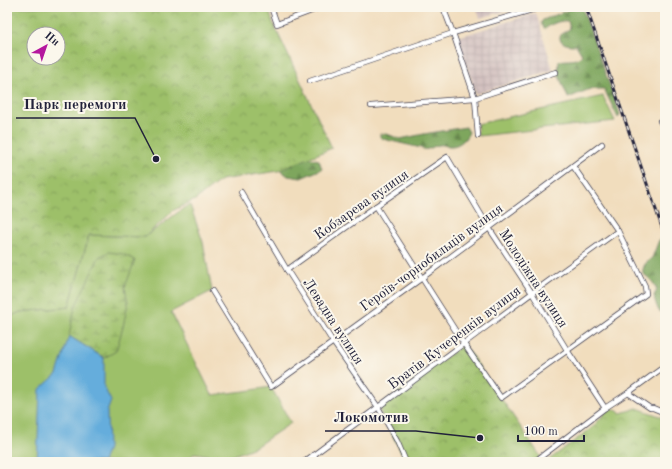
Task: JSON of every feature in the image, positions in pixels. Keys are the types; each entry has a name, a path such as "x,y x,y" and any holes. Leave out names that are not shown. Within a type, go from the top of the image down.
{"street":[{"path":"272,7 277,24 322,7"},
{"path":"443,7 475,98 478,136"},
{"path":"310,81 453,33 542,7"},
{"path":"372,106 475,98 556,72"},
{"path":"665,119 660,121 665,129"},
{"name":"Героїв-чорнобильців вулиця","path":"212,291 271,386 422,278 602,144"},
{"name":"Кобзарева вулиця","path":"287,270 447,157"},
{"name":"Молодіжна вулиця","path":"447,157 489,228 605,408"},
{"path":"376,206 464,344 501,398 646,294 645,286 618,231 573,166"},
{"name":"Левадна вулиця","path":"241,192 287,270 333,342 378,407 397,441 406,462"},
{"name":"Братів Кучеренків вулиця","path":"304,462 618,231"},
{"path":"534,462 605,408 665,366"},
{"path":"628,393 650,408 665,413"},
{"path":"313,455 318,462"}],"shaded area":[{"path":"476,7 520,7 480,18"},
{"path":"536,13 553,70 476,94 458,37"}],"green space":[{"path":"7,7 268,7 273,23 332,148 278,171 221,180 195,200 174,210 145,237 89,235 69,307 20,312 7,318"},
{"path":"576,7 582,7 620,114 618,118 604,89 590,89 568,98 558,73 559,61 577,59 582,55 576,45 569,45 560,40 560,36 570,29 568,21 556,23 545,29 541,22"},
{"path":"603,96 615,121 478,136 477,124"},
{"path":"466,127 469,132 466,138 458,144 452,146 440,145 428,149 383,139 380,137 380,134 387,134 400,139"},
{"path":"298,156 319,160 322,169 301,178 288,176 278,168"},
{"path":"190,205 203,242 212,291 171,312 212,395 271,387 291,423 255,447 227,458 195,453 184,462 7,462 7,318 20,312 69,307 89,235 145,237 185,207"},
{"path":"661,239 665,251 665,313 659,311 654,299 654,295 657,290 655,285 643,274 644,266 652,258 659,240"},
{"path":"109,252 123,254 135,260 125,287 128,303 116,351 104,358 69,336 75,307 99,257"},
{"path":"464,344 541,457 534,462 406,462 378,407"},
{"path":"610,407 621,413 637,408 665,418 665,462 546,462 593,427"}],"water":[{"path":"69,336 104,358 104,387 111,401 107,412 108,448 103,462 37,462 40,389 57,374"}],"railway":[{"path":"586,7 665,236"}],"place":[{"name":"Парк перемоги","path":"156,159"},
{"name":"Локомотив","path":"480,438"}]}
